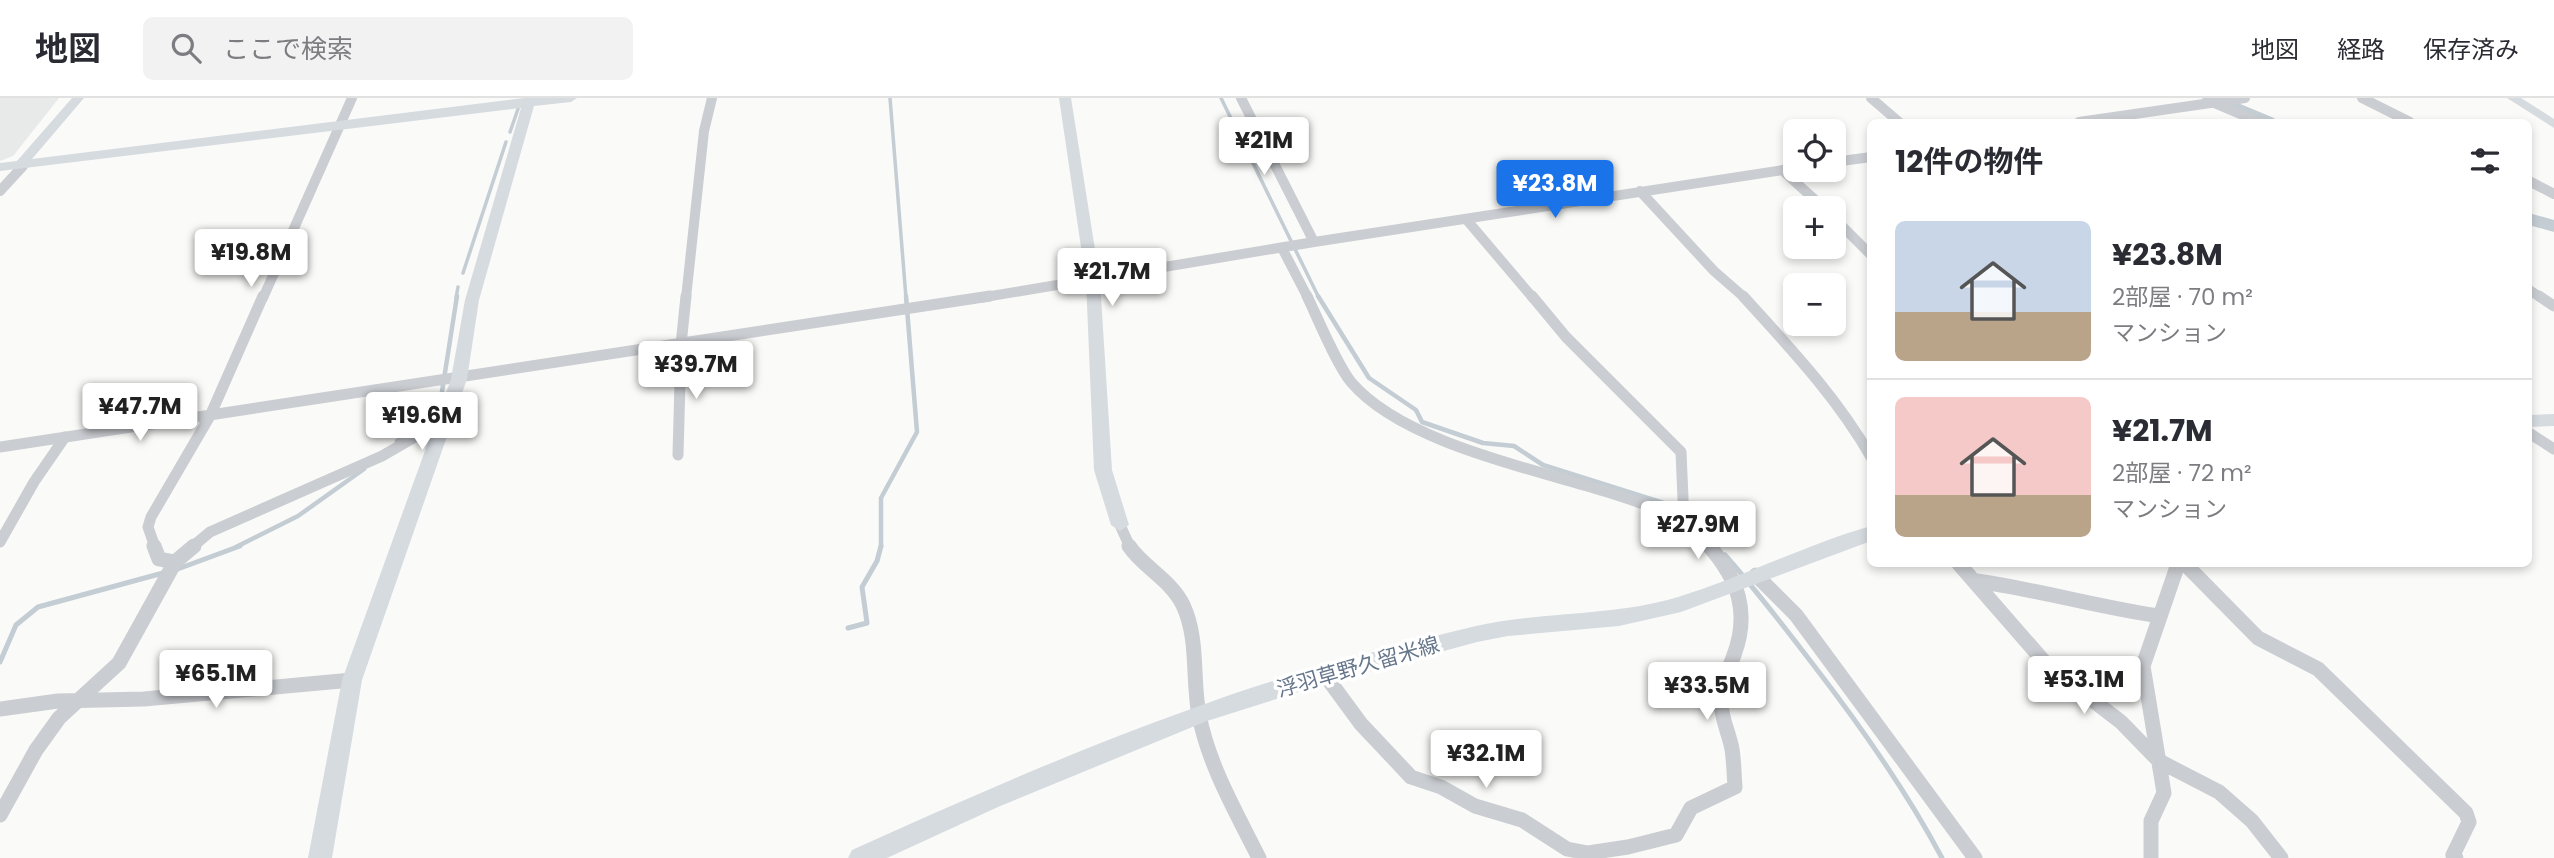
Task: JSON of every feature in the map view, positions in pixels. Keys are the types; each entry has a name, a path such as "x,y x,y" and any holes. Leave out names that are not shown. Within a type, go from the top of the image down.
{"main road":[{"path":"2532,421 2554,420"},
{"name":"浮羽草野久留米線","path":"862,858 989,800 1199,715 1325,675 1477,634 1645,613 1681,604 1867,534"}],"street":[{"path":"20,164 78,98"},
{"path":"173,568 159,559 148,527 157,504 194,447 209,416 352,98"},
{"path":"0,167 530,100 571,98"},
{"path":"678,455 681,345 704,131 712,98"},
{"path":"1065,98 1093,281 1102,470 1128,549 1176,593 1182,603 1193,654 1199,715 1222,782 1259,858"},
{"path":"1241,98 1314,242"},
{"path":"1871,98 1896,119"},
{"path":"2201,98 2218,102 2253,119"},
{"path":"2101,119 2245,98"},
{"path":"2362,98 2404,119"},
{"path":"2513,98 2554,124"},
{"path":"320,858 352,680 446,419 448,380 530,100"},
{"path":"1846,160 1867,158"},
{"path":"0,191 23,166 20,164"},
{"path":"0,447 1093,281 1314,242 1783,170"},
{"path":"1796,182 1811,196"},
{"path":"2532,183 2554,194"},
{"path":"1640,191 1820,380 1851,422 1867,450"},
{"path":"1466,219 1566,337 1681,452 1684,521"},
{"path":"1846,230 1867,251"},
{"path":"1282,248 1350,381 1373,402 1443,441 1635,499 1684,521 1729,569 1748,578 1796,615 1975,858"},
{"path":"2532,292 2554,306"},
{"path":"0,815 46,734 119,663 173,568 210,532 382,456 446,419"},
{"path":"2532,435 2554,449"},
{"path":"0,542 34,482 65,437"},
{"path":"1962,567 1978,581 2047,665 2121,722 2160,761 2219,792 2252,821 2281,858"},
{"path":"2151,858 2151,821 2164,793 2143,666 2177,567"},
{"path":"2188,567 2258,638 2318,669 2382,727 2466,813 2469,822 2453,855 2456,858"},
{"path":"1325,675 1361,724 1411,777 1441,787 1475,806 1522,820 1567,849 1588,853 1628,847 1676,835 1690,808 1735,787 1734,757 1720,700 1742,632 1748,578"},
{"path":"1978,581 2035,589 2116,610 2159,616"},
{"path":"0,709 352,680"}],"shaded area":[{"path":"0,98 59,98 13,156 0,161"}],"waterway":[{"path":"890,98 906,298"},
{"path":"1221,98 1318,296"},
{"path":"2211,98 2261,119"},
{"path":"510,132 518,109"},
{"path":"463,273 506,142"},
{"path":"2532,220 2554,226"},
{"path":"456,298 458,287"},
{"path":"397,441 429,416 441,398 457,296"},
{"path":"881,546 881,498 917,432 906,296"},
{"path":"1318,296 1369,378 1416,410 1422,422 1483,443 1514,446 1543,465 1673,506 1704,533"},
{"path":"236,547 298,516 364,469"},
{"path":"175,570 240,546"},
{"path":"848,628 867,623 862,587 877,561 881,546"},
{"path":"1725,555 1782,624 1866,736 1914,808 1942,858"},
{"path":"0,662 16,625 38,607 163,573"}]}
